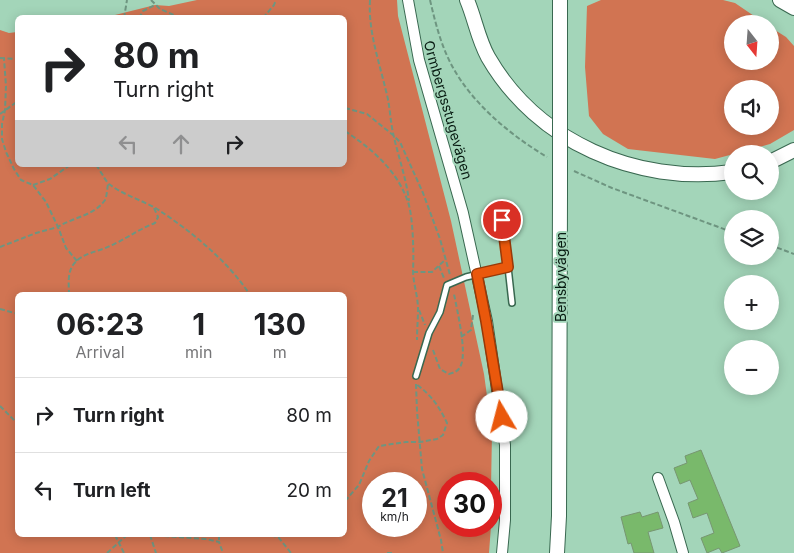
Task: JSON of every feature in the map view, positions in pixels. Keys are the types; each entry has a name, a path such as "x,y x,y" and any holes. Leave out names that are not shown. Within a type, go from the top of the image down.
{"main road":[{"name":"Bensbyvägen","path":"557,553 560,496 560,0"},
{"path":"780,0 794,8"},
{"path":"470,2 481,43 487,56 505,82 547,124 577,144 614,161 651,171 689,175 724,173"},
{"path":"779,158 794,150"},
{"path":"779,164 794,160"}],"street":[{"name":"Ormbergsstugevägen","path":"408,0 419,60 460,205 477,274 490,339 505,445 505,520 502,553"},
{"path":"658,478 674,522 682,553"}],"lane":[{"path":"502,220 512,303"},
{"path":"416,376 429,333 440,312 449,284 477,274 508,267"}],"path":[{"path":"124,15 127,0"},
{"path":"151,0 160,9 174,15"},
{"path":"266,15 276,0"},
{"path":"370,0 369,12 372,33 387,94 393,135 407,186 414,261 413,272 418,308 417,347"},
{"path":"141,15 143,11 155,5"},
{"path":"0,58 15,59"},
{"path":"4,59 6,86 2,139 8,160 22,180 33,185 46,202 66,248 77,261"},
{"path":"0,114 15,103"},
{"path":"347,109 367,114 400,142 423,193 446,259 449,284 461,337 462,364 458,371 449,374 440,369 429,333 418,308"},
{"path":"347,132 365,145 388,166 403,189 409,203"},
{"path":"33,185 50,180 67,167"},
{"path":"97,167 108,183 154,208 194,235 240,280 248,292"},
{"path":"0,247 58,227 64,222 90,213 105,199 108,183"},
{"path":"69,292 69,274 72,266 77,261 88,254 109,247 139,229 155,223 158,217 154,208"},
{"path":"779,248 794,254"},
{"path":"413,272 432,272 446,259"},
{"path":"438,266 449,284"},
{"path":"0,308 15,313"},
{"path":"461,337 471,330 474,312"},
{"path":"416,376 422,470 443,553"},
{"path":"347,499 359,485 369,461 379,446 420,442 437,439 443,435 447,423 438,404 416,384"},
{"path":"0,406 15,421"},
{"path":"116,537 124,553"},
{"path":"107,553 125,537"},
{"path":"151,537 156,553"},
{"path":"178,537 219,542"},
{"path":"219,537 223,553"},
{"path":"276,537 290,553"},
{"path":"387,553 394,553"}],"shaded area":[{"path":"197,0 397,0 398,16 451,221 484,374 492,433 491,472 437,472 437,537 490,537 489,553 0,553 0,30 9,33 15,32 15,167 347,167 347,15 115,15 155,5 169,6"},
{"path":"601,0 723,0 735,3 753,15 724,15 724,70 779,70 779,33 786,37 794,46 794,130 766,145 724,145 724,157 715,159 628,149 603,134 589,116 585,67 587,6"}],"building":[{"path":"701,450 740,546 722,553 719,548 707,553 701,538 714,533 707,513 693,518 688,503 698,499 690,480 680,484 674,468 687,463 685,456"},
{"path":"640,512 642,517 658,512 663,528 648,532 654,553 634,553 631,543 628,544 621,517"}],"route":[{"path":"502,220 508,267 477,274 502,417"}]}
